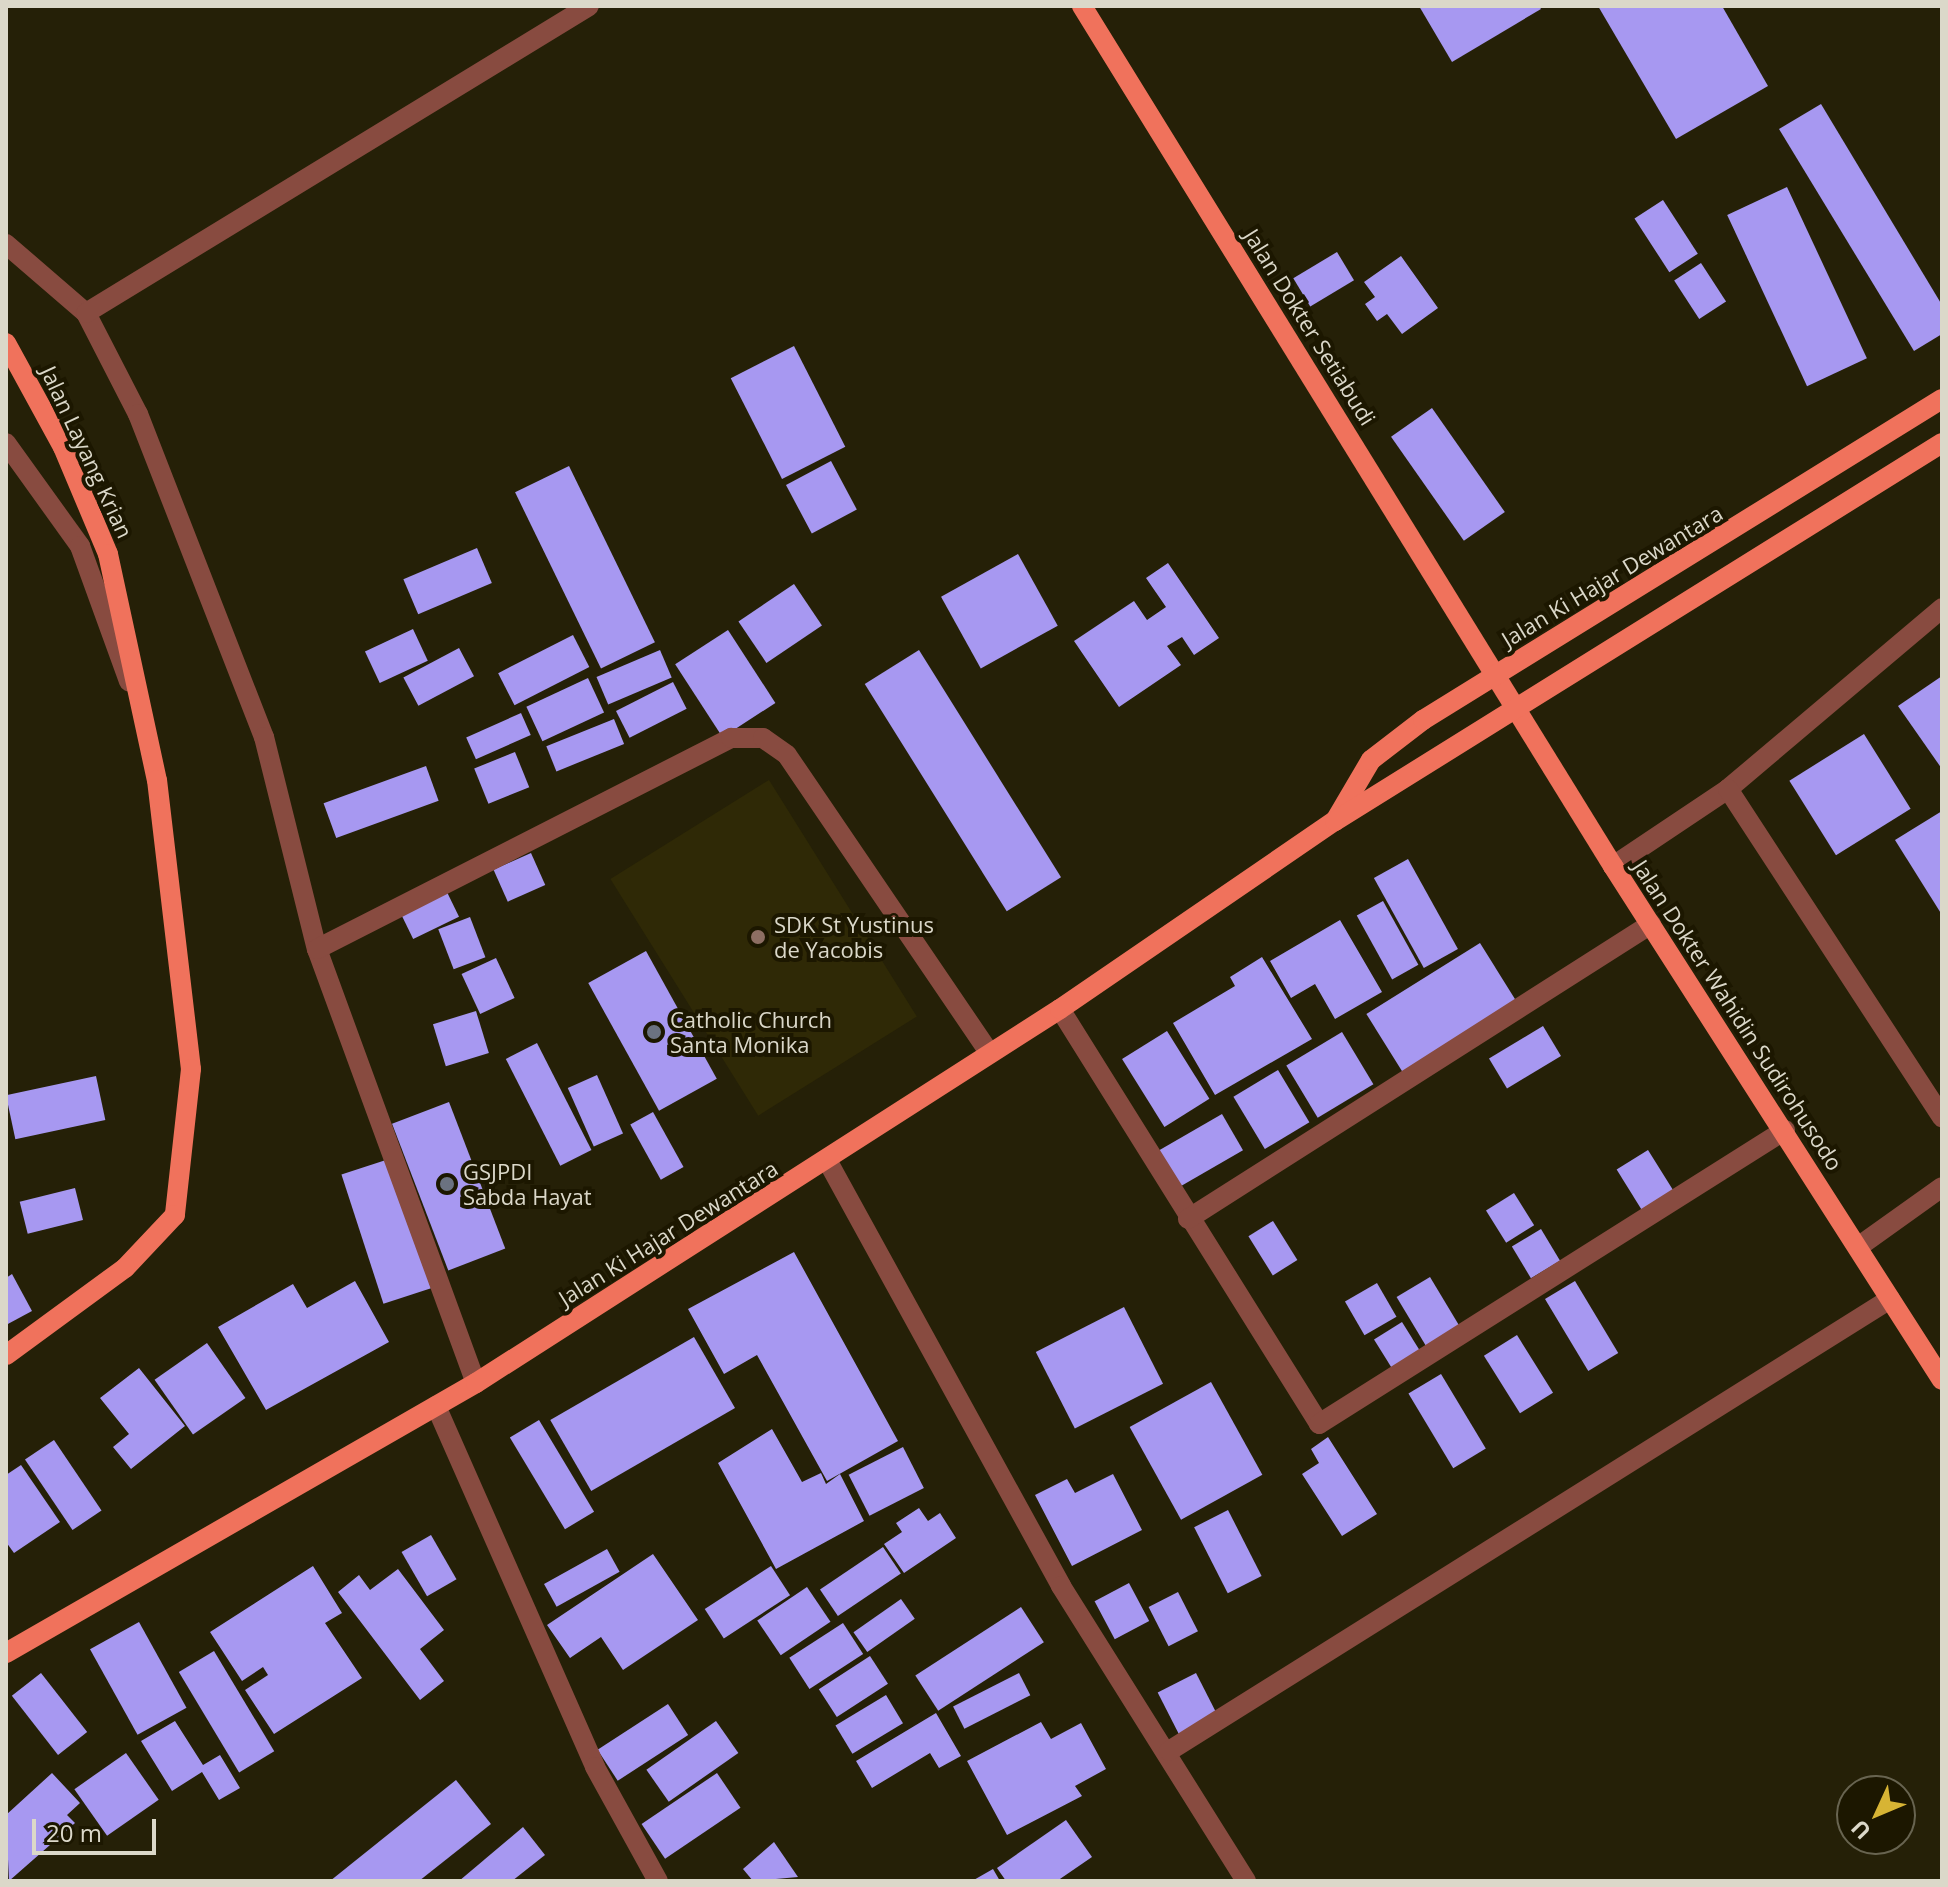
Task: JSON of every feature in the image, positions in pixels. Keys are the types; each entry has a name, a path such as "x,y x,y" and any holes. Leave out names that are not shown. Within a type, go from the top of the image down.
{"main road":[{"name":"Jalan Dokter Setiabudi","path":"1083,6 1495,675"},
{"name":"Jalan Layang Krian","path":"6,343 63,447 108,554 146,726 191,1069 175,1215 125,1268 6,1355"},
{"name":"Jalan Ki Hajar Dewantara","path":"1335,821 1371,760 1495,675 1942,399"},
{"name":"Jalan Ki Hajar Dewantara","path":"6,1653 476,1383 827,1160 988,1051 1060,1009 1335,821 1518,710 1613,644 1942,443"},
{"name":"Jalan Dokter Wahidin Sudirohusodo","path":"1495,675 1613,866 1785,1130 1942,1380"}],"street":[{"path":"86,313 589,6"},
{"path":"6,244 86,313 138,414 264,737 317,949 476,1383"},
{"path":"6,443 80,546 146,726"},
{"path":"1613,866 1728,789 1942,608"},
{"path":"317,949 731,738 763,738 787,755 988,1051"},
{"path":"1728,789 1942,1117"},
{"path":"1188,1219 1651,924"},
{"path":"1060,1009 1188,1219 1323,1425 1785,1130"},
{"path":"827,1160 1061,1586 1169,1751 1246,1881"},
{"path":"1858,1247 1942,1187"},
{"path":"1169,1751 1890,1299"},
{"path":"436,1406 595,1767 658,1881"}],"shaded area":[{"name":"SDK St Yustinus de Yacobis","path":"769,780 917,1017 758,1116 610,879"}],"building":[{"path":"1419,6 1539,6 1541,9 1452,62"},
{"path":"1598,6 1722,6 1768,86 1676,139"},
{"path":"1821,104 1942,305 1942,334 1914,351 1779,129"},
{"path":"1787,187 1867,358 1807,386 1727,215"},
{"path":"1663,200 1698,254 1669,272 1634,219"},
{"path":"1337,252 1354,280 1310,307 1293,278"},
{"path":"1401,256 1438,308 1402,334 1387,314 1377,321 1365,304 1375,297 1364,282"},
{"path":"1701,263 1726,302 1699,319 1674,280"},
{"path":"794,346 845,447 782,479 731,378"},
{"path":"1432,408 1505,512 1464,541 1391,437"},
{"path":"831,461 857,510 812,534 786,485"},
{"path":"569,466 655,642 601,668 515,492"},
{"path":"477,548 492,583 418,614 403,579"},
{"path":"1018,554 1058,626 981,668 941,597"},
{"path":"1168,563 1219,638 1194,655 1182,637 1167,646 1181,665 1119,707 1074,641 1134,601 1147,620 1166,607 1146,578"},
{"path":"794,584 822,625 766,663 738,621"},
{"path":"413,629 428,661 380,683 365,651"},
{"path":"728,630 775,703 723,737 675,664"},
{"path":"573,635 589,667 514,705 498,673"},
{"path":"459,648 474,676 418,706 403,678"},
{"path":"660,650 672,678 608,705 596,677"},
{"path":"919,650 1061,877 1007,911 865,684"},
{"path":"1942,676 1942,769 1898,706"},
{"path":"588,678 604,712 542,741 526,707"},
{"path":"673,682 687,709 630,738 616,711"},
{"path":"521,713 531,735 476,759 466,737"},
{"path":"614,719 624,744 556,771 546,746"},
{"path":"1864,734 1911,809 1836,855 1789,781"},
{"path":"515,752 529,787 488,804 474,768"},
{"path":"426,766 439,801 336,838 324,803"},
{"path":"1942,811 1942,915 1895,840"},
{"path":"531,853 545,885 508,902 494,870"},
{"path":"1408,859 1458,949 1424,968 1374,878"},
{"path":"445,888 459,917 413,939 399,910"},
{"path":"1383,901 1418,965 1392,979 1357,916"},
{"path":"470,917 485,957 454,969 438,929"},
{"path":"1340,920 1382,992 1335,1019 1315,984 1291,998 1270,961"},
{"path":"1480,943 1519,1005 1405,1076 1366,1014"},
{"name":"Catholic Church Santa Monika","path":"646,951 717,1079 659,1111 588,983"},
{"path":"1262,957 1312,1039 1215,1095 1173,1023 1235,986 1230,977"},
{"path":"496,958 515,998 480,1014 462,974"},
{"path":"476,1011 489,1053 446,1066 433,1024"},
{"path":"1543,1026 1561,1056 1507,1088 1489,1058"},
{"path":"1167,1031 1209,1099 1164,1127 1122,1059"},
{"path":"1342,1032 1373,1084 1318,1118 1286,1065"},
{"path":"537,1043 591,1150 560,1166 506,1059"},
{"path":"1278,1070 1309,1122 1265,1149 1233,1097"},
{"path":"597,1075 623,1133 594,1146 568,1088"},
{"path":"96,1076 105,1120 15,1139 6,1095"},
{"name":"GSJPDI Sabda Hayat","path":"449,1102 505,1249 448,1270 392,1124"},
{"path":"653,1112 684,1167 661,1180 630,1125"},
{"path":"1222,1114 1243,1150 1175,1190 1154,1154"},
{"path":"1648,1150 1674,1192 1643,1211 1617,1170"},
{"path":"389,1159 431,1288 383,1304 341,1174"},
{"path":"75,1188 83,1220 28,1234 20,1202"},
{"path":"1514,1193 1534,1225 1506,1243 1486,1210"},
{"path":"1273,1221 1297,1260 1273,1275 1248,1236"},
{"path":"1541,1229 1560,1261 1531,1278 1512,1247"},
{"path":"794,1252 898,1441 827,1481 757,1355 724,1374 688,1309"},
{"path":"12,1274 32,1311 6,1325 6,1278"},
{"path":"1430,1277 1462,1331 1429,1351 1397,1297"},
{"path":"355,1281 389,1342 266,1410 218,1327 293,1284 307,1308"},
{"path":"1575,1281 1618,1353 1588,1371 1545,1299"},
{"path":"1377,1283 1396,1317 1364,1335 1345,1302"},
{"path":"1124,1307 1163,1384 1075,1429 1036,1352"},
{"path":"1402,1322 1423,1356 1395,1373 1374,1339"},
{"path":"1517,1335 1553,1393 1520,1413 1484,1356"},
{"path":"694,1337 735,1408 591,1491 550,1420"},
{"path":"207,1343 245,1398 193,1435 155,1380"},
{"path":"139,1368 185,1426 131,1469 113,1447 129,1434 100,1398"},
{"path":"1441,1374 1486,1449 1453,1468 1408,1394"},
{"path":"1211,1382 1262,1475 1181,1520 1130,1427"},
{"path":"539,1420 594,1512 565,1529 510,1438"},
{"path":"772,1429 802,1482 821,1473 826,1484 840,1474 864,1521 776,1569 718,1463"},
{"path":"1328,1437 1377,1514 1342,1536 1302,1474 1319,1463 1311,1449"},
{"path":"54,1440 102,1510 73,1530 25,1460"},
{"path":"903,1447 924,1488 870,1516 849,1475"},
{"path":"21,1465 60,1522 14,1553 6,1542 6,1475"},
{"path":"1113,1474 1142,1530 1072,1566 1035,1495 1067,1479 1075,1493"},
{"path":"919,1508 928,1521 940,1513 956,1538 904,1573 884,1544 902,1532 896,1523"},
{"path":"1228,1510 1262,1576 1228,1593 1194,1527"},
{"path":"431,1535 456,1579 427,1596 402,1552"},
{"path":"883,1547 901,1574 838,1616 820,1589"},
{"path":"607,1549 620,1572 557,1607 544,1584"},
{"path":"653,1554 698,1620 623,1670 601,1637 570,1658 547,1625"},
{"path":"313,1566 342,1613 325,1623 362,1678 274,1734 245,1690 268,1675 263,1667 242,1681 210,1632"},
{"path":"771,1566 790,1595 724,1638 705,1609"},
{"path":"398,1569 444,1630 420,1649 444,1681 420,1700 338,1592 359,1575 370,1590"},
{"path":"1129,1583 1149,1621 1115,1639 1095,1601"},
{"path":"807,1587 830,1622 781,1655 757,1621"},
{"path":"1178,1592 1198,1631 1169,1646 1149,1607"},
{"path":"901,1599 915,1619 867,1652 853,1632"},
{"path":"1021,1607 1044,1642 938,1711 915,1676"},
{"path":"139,1622 187,1708 138,1735 90,1649"},
{"path":"843,1623 863,1654 809,1689 789,1658"},
{"path":"214,1651 274,1751 239,1772 179,1672"},
{"path":"870,1656 888,1684 837,1717 819,1689"},
{"path":"41,1673 87,1732 58,1755 12,1696"},
{"path":"1019,1673 1030,1695 964,1729 953,1707"},
{"path":"1196,1673 1218,1716 1179,1735 1158,1693"},
{"path":"886,1695 903,1723 852,1754 835,1725"},
{"path":"668,1704 688,1735 618,1781 598,1750"},
{"path":"936,1713 961,1756 939,1768 930,1753 872,1788 856,1761"},
{"path":"175,1721 203,1765 220,1755 240,1788 219,1800 202,1772 172,1791 141,1741"},
{"path":"716,1721 738,1753 669,1802 646,1770"},
{"path":"1041,1722 1051,1739 1081,1723 1106,1769 1075,1786 1082,1796 1007,1835 967,1761"},
{"path":"126,1753 159,1800 107,1836 74,1789"},
{"path":"52,1773 80,1803 67,1815 75,1823 9,1881 6,1815"},
{"path":"717,1773 740,1808 665,1859 642,1824"},
{"path":"456,1780 491,1824 419,1881 330,1881"},
{"path":"1066,1820 1092,1857 1057,1881 1006,1881 997,1868"},
{"path":"523,1827 545,1855 512,1881 459,1881"},
{"path":"774,1842 798,1877 753,1881 743,1869"},
{"path":"993,1869 1000,1881 972,1881"}],"place":[{"name":"SDK St Yustinus de Yacobis","path":"758,937"},
{"name":"Catholic Church Santa Monika","path":"654,1032"},
{"name":"GSJPDI Sabda Hayat","path":"447,1184"}]}
